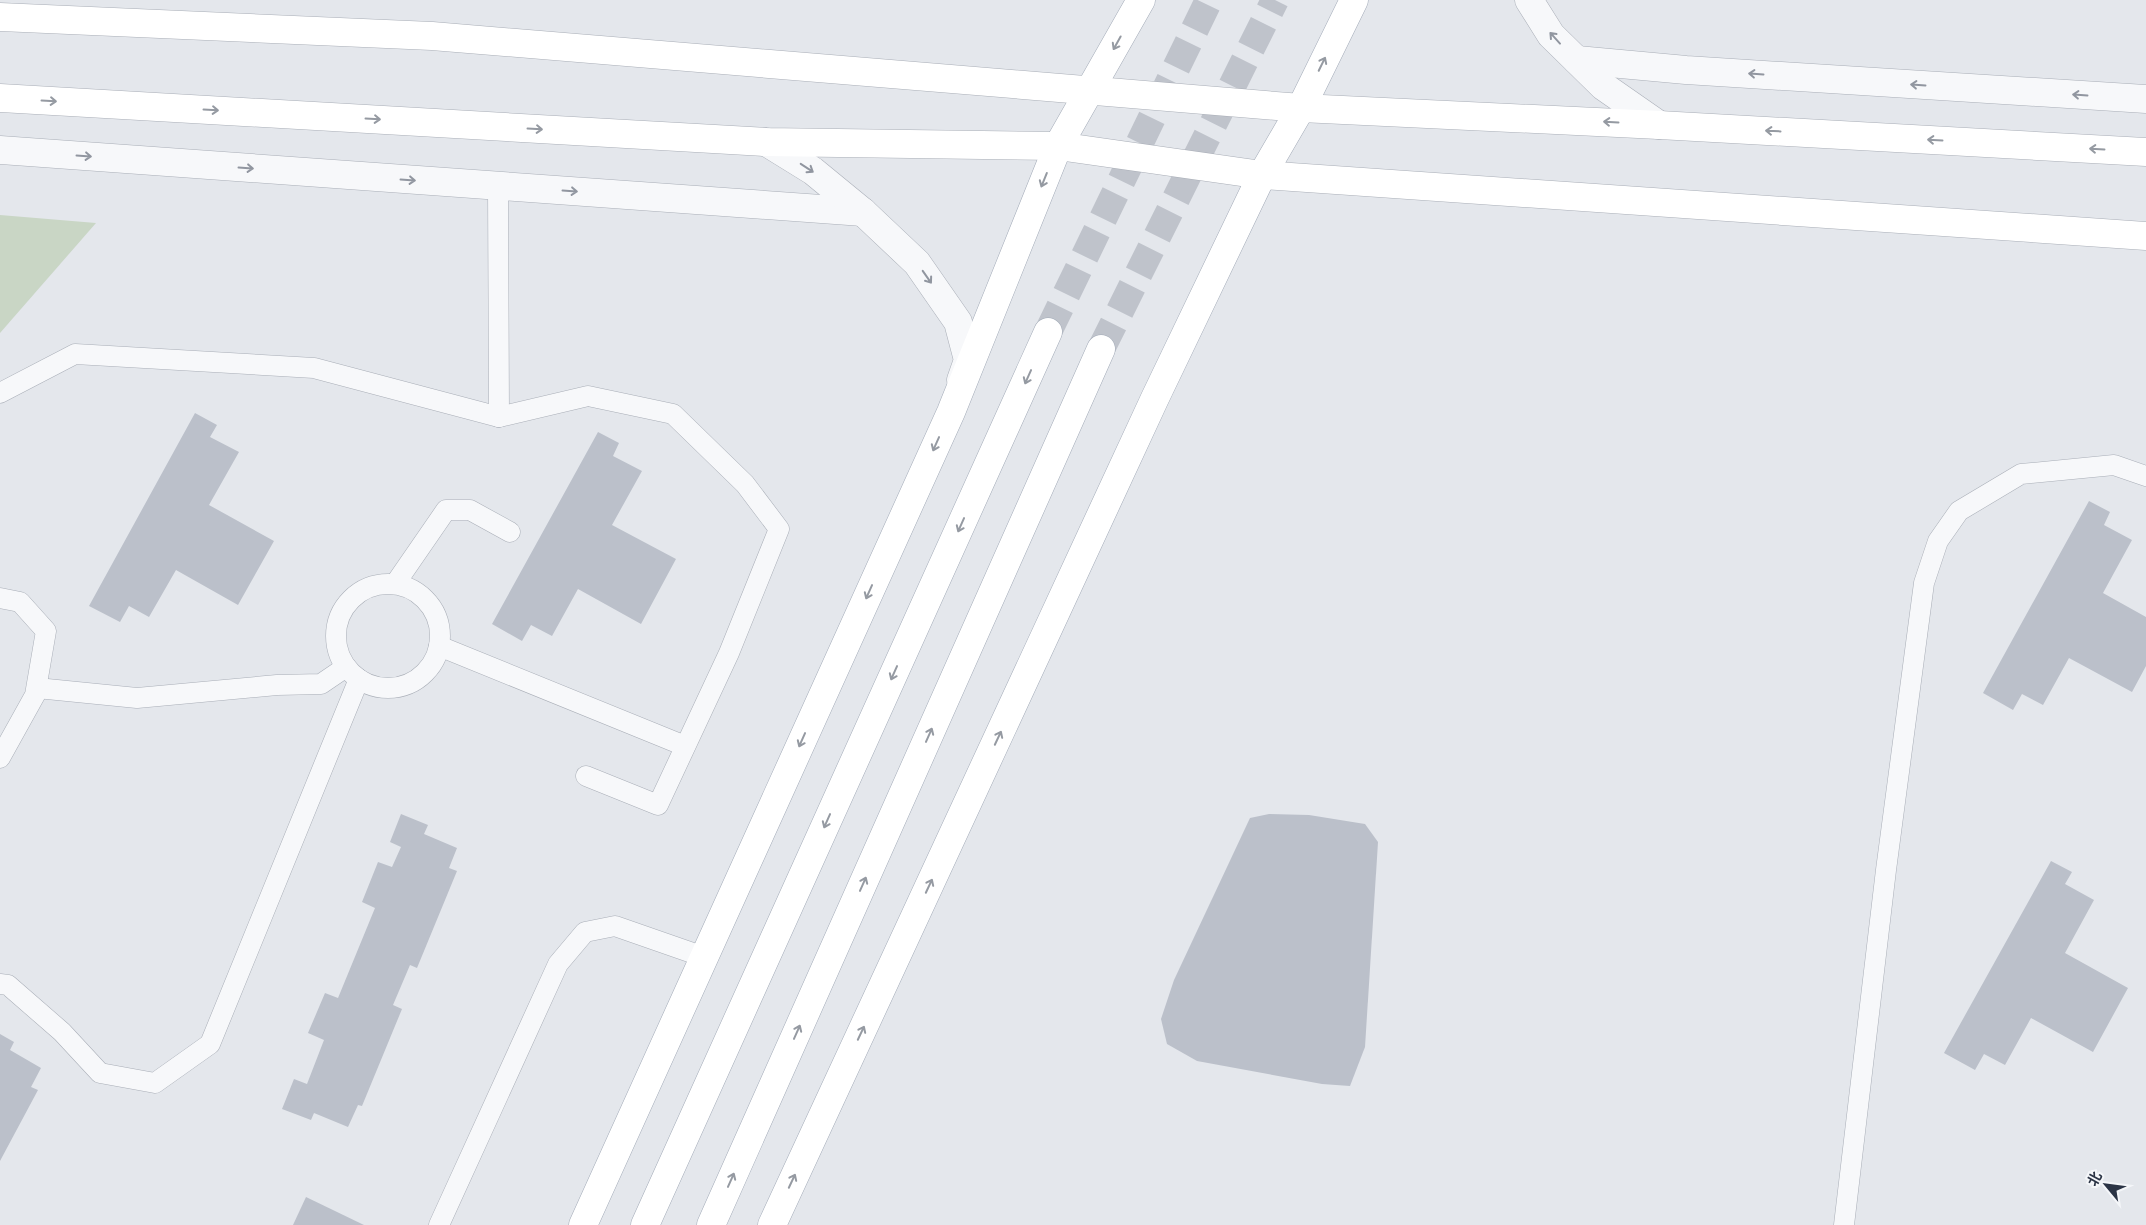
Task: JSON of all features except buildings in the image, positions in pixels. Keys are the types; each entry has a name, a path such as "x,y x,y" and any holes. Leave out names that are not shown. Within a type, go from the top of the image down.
{"main road":[{"path":"583,1225 951,412 1058,146 1141,0"},
{"path":"772,1225 1155,398 1262,175 1301,108 1354,0"},
{"path":"0,17 432,36 1301,108 1659,125 2146,152"},
{"path":"0,98 766,142 1058,146 1262,175 2146,236"},
{"path":"645,1225 1048,332"},
{"path":"711,1225 1102,349"}],"street":[{"path":"1530,0 1551,35 1603,86 1659,125"},
{"path":"1577,60 1686,70 2146,99"},
{"path":"766,142 813,171 863,212 917,263 958,322 968,360 951,412"},
{"path":"0,150 863,212"}],"lane":[{"path":"498,186 499,417"},
{"path":"0,394 75,354 314,368 499,417 588,396 673,414 745,484 779,528 729,653 658,805 586,776"},
{"path":"1844,1225 1886,870 1924,583 1938,541 1959,511 2021,474 2114,465 2146,476"},
{"path":"395,584 446,510 470,510 510,532"},
{"path":"378,584 395,584 412,589 425,599 436,612 440,629 440,646 434,662 423,675 408,684 392,688 374,686 352,673 338,651 336,634 340,616 349,602 362,590 378,584"},
{"path":"0,598 20,602 46,631 35,695 0,758"},
{"path":"440,646 685,746"},
{"path":"37,688 137,698 277,685 321,684 352,673"},
{"path":"0,984 8,985 62,1032 100,1073 155,1083 210,1044 352,673"},
{"path":"439,1225 558,964 585,932 615,926 704,957"}],"green space":[{"path":"0,215 96,223 0,333"}],"tunnel":[{"path":"1048,332 1209,0"},
{"path":"1101,349 1275,0"}]}
